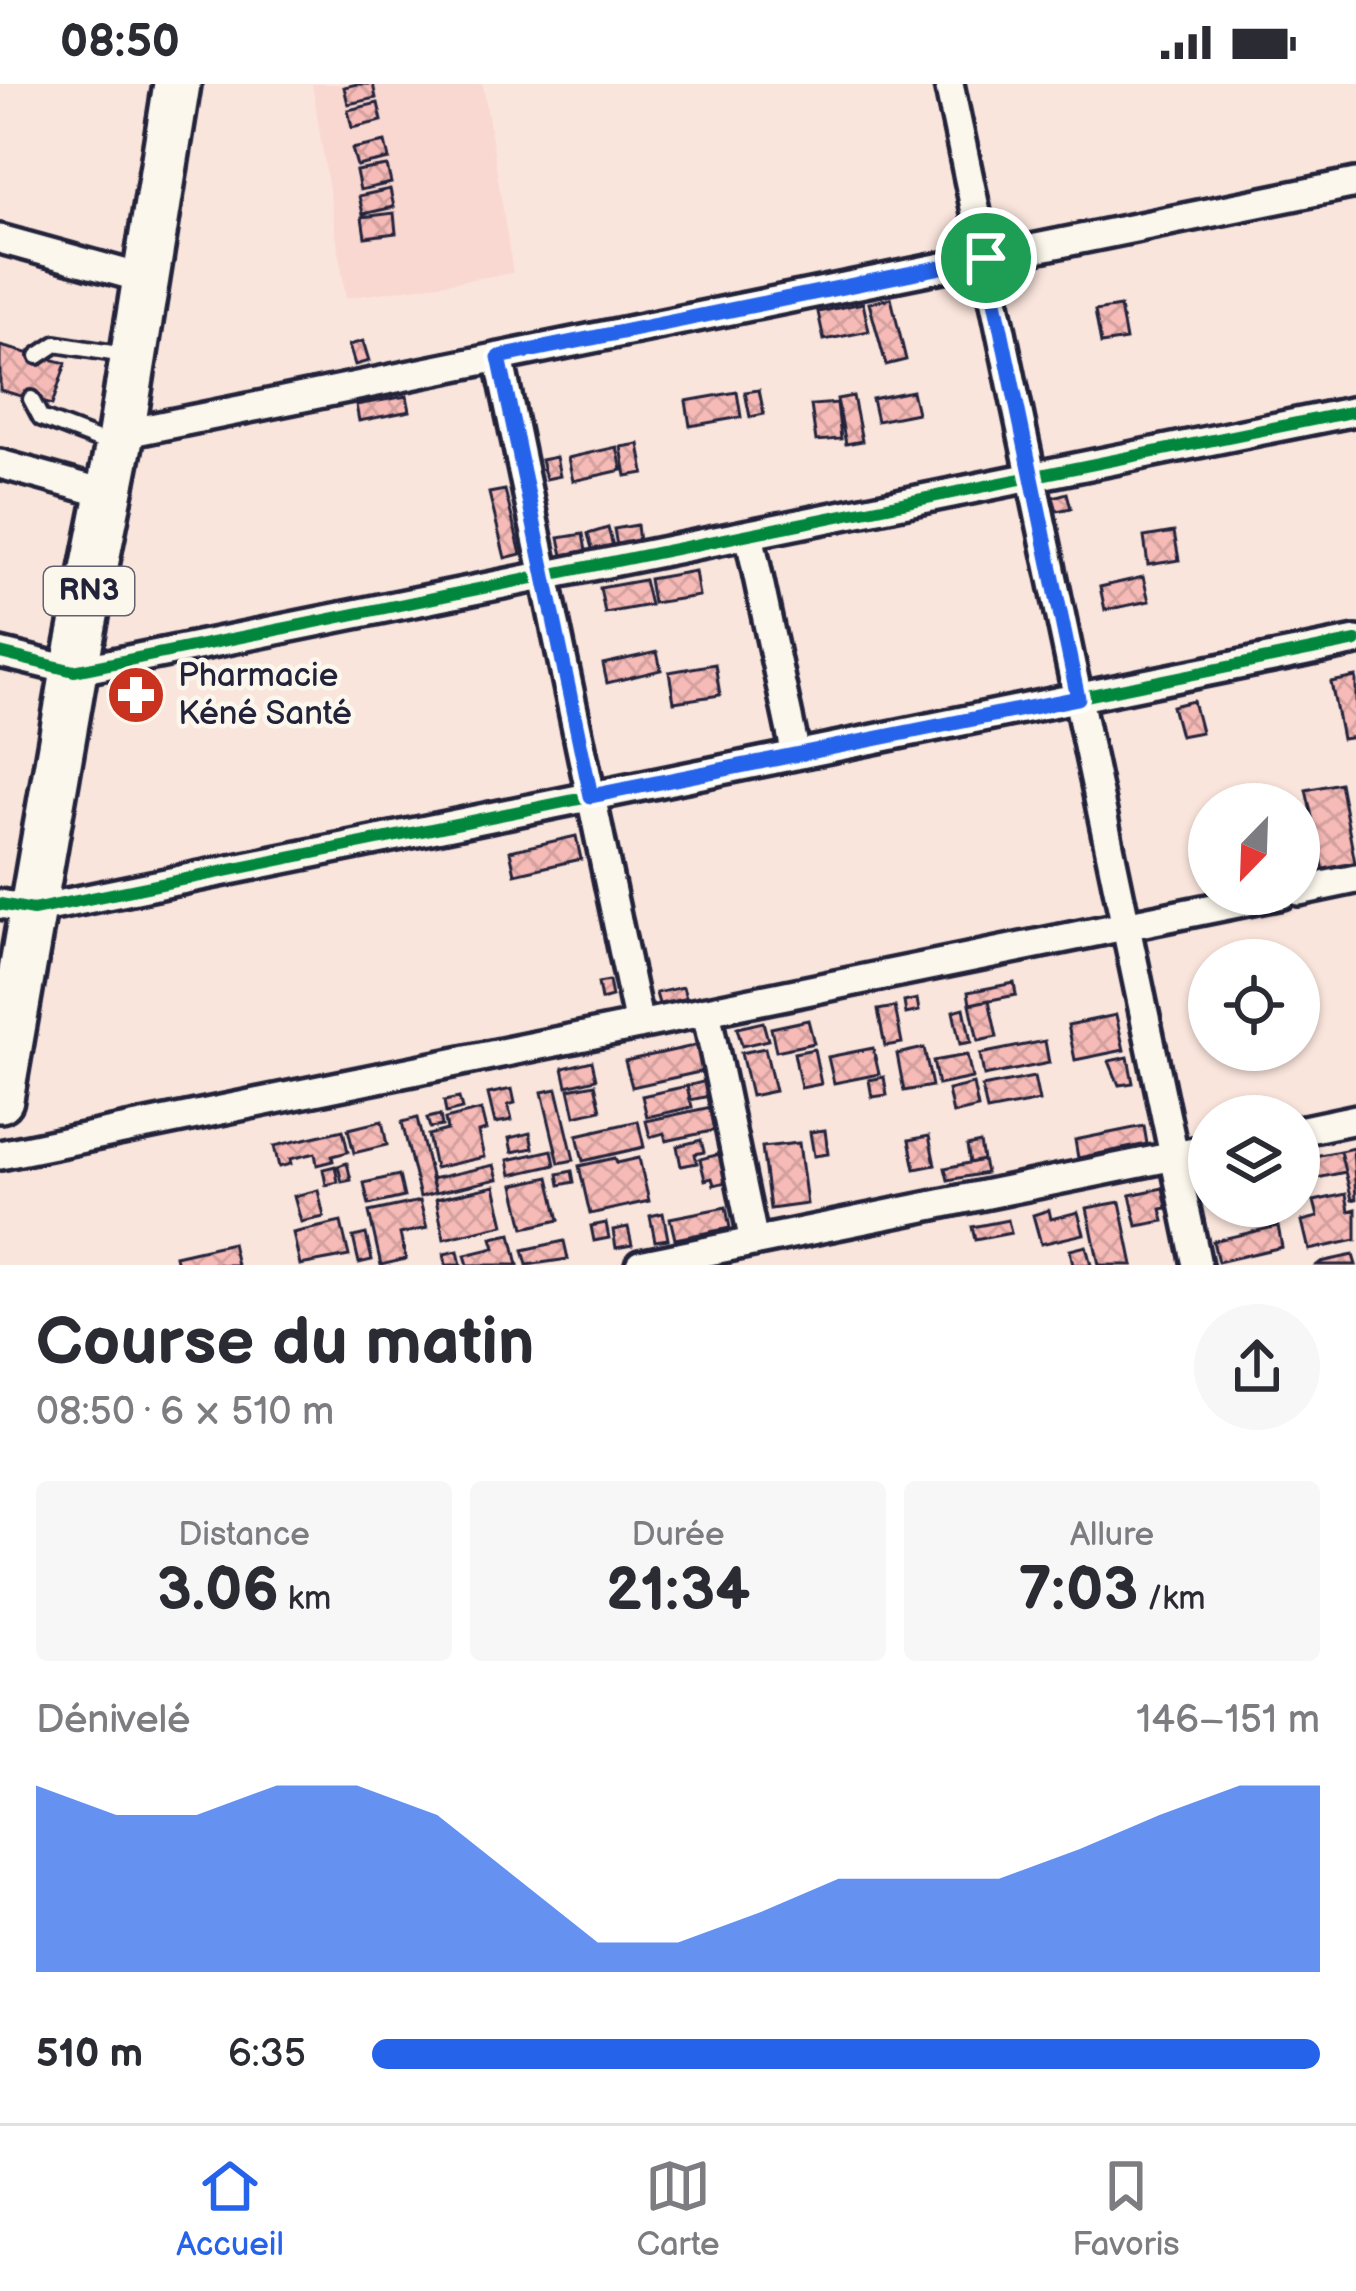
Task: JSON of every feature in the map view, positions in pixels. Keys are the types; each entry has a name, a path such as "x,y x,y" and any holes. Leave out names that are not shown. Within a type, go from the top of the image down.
{"highway":[{"name":"RN3","path":"0,1099 17,907 74,671 120,441 177,84"}],"street":[{"path":"949,84 1197,1265"},
{"path":"120,441 499,357 1356,182"},
{"path":"0,239 145,279"},
{"path":"499,357 639,1025"},
{"path":"0,652 74,671 1356,411"},
{"path":"0,464 108,494"},
{"path":"749,534 796,755"},
{"path":"17,907 1356,641"},
{"path":"1320,886 1356,879"},
{"path":"0,1155 1188,913"},
{"path":"706,1011 754,1242"},
{"path":"1320,1127 1356,1119"},
{"path":"640,1265 1188,1153"}],"lane":[{"path":"38,356 56,344 134,356"},
{"path":"31,399 41,418 120,441"}],"shaded area":[{"path":"312,84 483,84 513,273 346,298"}],"building":[{"path":"373,84 376,98 348,104 344,87"},
{"path":"378,103 382,121 352,128 348,110"},
{"path":"385,142 389,159 357,166 352,149"},
{"path":"387,166 391,183 360,190 356,171"},
{"path":"390,189 394,207 363,214 359,196"},
{"path":"394,213 396,233 365,237 362,217"},
{"path":"891,298 906,360 886,365 869,303"},
{"path":"863,303 869,331 824,340 818,312"},
{"path":"1120,307 1126,340 1101,344 1095,311"},
{"path":"363,341 369,361 355,365 349,345"},
{"path":"0,346 66,363 52,405 0,390"},
{"path":"759,390 764,414 750,417 745,392"},
{"path":"912,391 917,413 877,421 872,399"},
{"path":"737,392 741,417 690,426 686,401"},
{"path":"407,396 410,411 359,421 356,405"},
{"path":"853,396 862,441 846,444 837,399"},
{"path":"837,403 841,439 816,441 811,405"},
{"path":"639,444 644,473 626,476 621,447"},
{"path":"617,447 622,470 573,481 568,458"},
{"path":"556,457 560,476 546,479 541,460"},
{"path":"505,490 521,554 505,558 489,493"},
{"path":"1067,493 1071,508 1057,511 1053,497"},
{"path":"637,525 639,543 617,546 614,529"},
{"path":"608,528 613,546 593,552 588,534"},
{"path":"1174,532 1179,560 1148,565 1144,537"},
{"path":"583,534 586,551 563,555 559,538"},
{"path":"695,571 699,596 653,603 649,579"},
{"path":"1143,577 1149,601 1105,610 1100,587"},
{"path":"644,580 650,605 605,613 600,588"},
{"path":"657,652 661,670 607,683 603,664"},
{"path":"715,664 720,695 674,702 669,672"},
{"path":"1356,677 1356,737 1342,739 1331,682"},
{"path":"1193,701 1201,732 1180,736 1172,706"},
{"path":"1340,783 1356,868 1325,875 1320,853 1320,787"},
{"path":"576,836 581,859 515,874 510,851"},
{"path":"609,981 612,997 601,1000 598,983"},
{"path":"1014,983 1016,995 970,1004 968,992"},
{"path":"683,987 688,1005 661,1011 656,993"},
{"path":"917,999 919,1011 906,1014 904,1002"},
{"path":"989,1000 997,1037 978,1041 970,1004"},
{"path":"895,1007 902,1043 885,1046 878,1010"},
{"path":"964,1008 971,1042 960,1044 953,1011"},
{"path":"1116,1015 1124,1050 1075,1060 1068,1025"},
{"path":"808,1020 814,1043 776,1051 771,1028"},
{"path":"763,1022 768,1040 742,1046 737,1028"},
{"path":"1045,1041 1049,1063 984,1076 980,1054"},
{"path":"698,1045 704,1071 632,1087 625,1061"},
{"path":"765,1048 775,1091 751,1096 741,1053"},
{"path":"873,1048 879,1074 834,1083 828,1057"},
{"path":"924,1048 932,1086 904,1091 897,1054"},
{"path":"814,1049 821,1084 801,1088 794,1053"},
{"path":"967,1055 972,1078 938,1085 933,1061"},
{"path":"1128,1057 1133,1083 1119,1085 1109,1061"},
{"path":"592,1061 596,1079 567,1086 563,1068"},
{"path":"884,1077 887,1095 872,1097 869,1080"},
{"path":"1034,1077 1039,1101 987,1111 982,1087"},
{"path":"706,1081 709,1096 690,1100 687,1086"},
{"path":"595,1084 601,1110 575,1116 569,1089"},
{"path":"973,1084 978,1108 953,1114 948,1090"},
{"path":"687,1086 692,1107 647,1117 642,1096"},
{"path":"512,1089 515,1103 508,1105 512,1120 495,1123 488,1094"},
{"path":"557,1089 574,1160 559,1163 542,1092"},
{"path":"459,1098 462,1109 446,1113 444,1101"},
{"path":"711,1107 716,1130 666,1141 664,1133 650,1137 646,1121"},
{"path":"481,1110 486,1130 478,1132 484,1157 435,1168 428,1135 447,1130 445,1119"},
{"path":"440,1115 442,1126 430,1128 427,1118"},
{"path":"417,1118 435,1193 420,1197 402,1122"},
{"path":"382,1121 387,1145 354,1153 348,1129"},
{"path":"638,1121 644,1147 583,1161 577,1135"},
{"path":"1144,1126 1147,1144 1078,1158 1075,1140"},
{"path":"343,1130 348,1152 332,1156 333,1161 317,1165 315,1153 279,1167 274,1146"},
{"path":"825,1130 828,1154 814,1156 810,1132"},
{"path":"530,1133 533,1148 512,1152 509,1138"},
{"path":"929,1136 935,1165 915,1169 909,1140"},
{"path":"701,1140 704,1152 695,1154 697,1163 681,1166 677,1146"},
{"path":"799,1143 807,1204 770,1209 762,1147"},
{"path":"980,1143 983,1160 970,1163 967,1146"},
{"path":"1353,1148 1356,1199 1352,1200 1340,1151"},
{"path":"552,1150 555,1165 511,1175 508,1160"},
{"path":"1340,1151 1345,1172 1320,1177 1320,1155"},
{"path":"720,1154 726,1182 714,1185 712,1178 705,1180 700,1159"},
{"path":"615,1158 617,1163 639,1158 649,1201 590,1214 579,1166"},
{"path":"983,1160 986,1173 948,1180 945,1168"},
{"path":"347,1163 351,1180 342,1182 338,1166"},
{"path":"494,1165 498,1179 435,1193 431,1179"},
{"path":"335,1166 338,1182 326,1185 323,1169"},
{"path":"572,1171 574,1182 560,1185 558,1174"},
{"path":"399,1175 404,1197 369,1205 364,1183"},
{"path":"549,1177 559,1220 524,1228 514,1185"},
{"path":"495,1186 504,1225 444,1239 436,1199"},
{"path":"1163,1188 1164,1221 1137,1226 1130,1195"},
{"path":"318,1190 324,1217 301,1222 294,1196"},
{"path":"1346,1194 1349,1211 1356,1209 1356,1240 1309,1250 1303,1227 1320,1227 1320,1200"},
{"path":"420,1201 427,1228 400,1234 406,1259 381,1265 369,1212"},
{"path":"1120,1202 1133,1265 1099,1265 1087,1208"},
{"path":"726,1207 730,1228 675,1239 670,1218"},
{"path":"1049,1210 1051,1219 1078,1212 1084,1234 1041,1244 1033,1215"},
{"path":"663,1213 668,1239 655,1241 650,1216"},
{"path":"1008,1220 1011,1233 975,1240 972,1227"},
{"path":"341,1222 349,1256 300,1265 293,1233"},
{"path":"606,1223 609,1238 594,1241 591,1226"},
{"path":"628,1227 632,1245 616,1248 613,1230"},
{"path":"1278,1227 1282,1247 1218,1262 1213,1241"},
{"path":"366,1234 372,1260 359,1263 353,1237"},
{"path":"511,1234 518,1265 468,1265 465,1255 495,1248 492,1238"},
{"path":"564,1241 568,1259 527,1265 523,1250"},
{"path":"232,1243 237,1265 177,1265 175,1256"},
{"path":"1086,1246 1091,1265 1073,1265 1070,1250"},
{"path":"458,1251 461,1265 446,1265 444,1254"},
{"path":"1353,1255 1356,1265 1317,1265 1321,1262"}],"cycle path":[{"path":"0,653 74,671 1356,411"},
{"path":"0,904 33,910 1356,641"}],"place":[{"name":"Pharmacie Kéné Santé","path":"136,695"}],"route":[{"path":"986,258 1078,698 591,796 499,357 986,258"}]}
